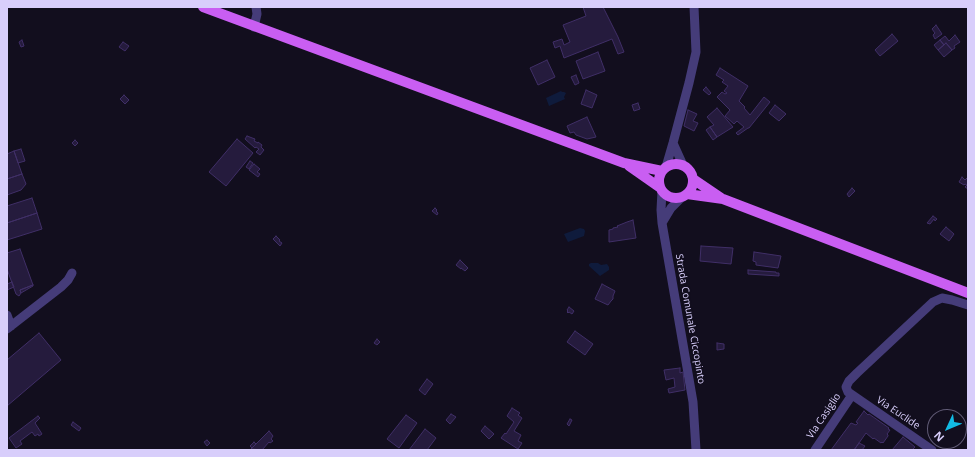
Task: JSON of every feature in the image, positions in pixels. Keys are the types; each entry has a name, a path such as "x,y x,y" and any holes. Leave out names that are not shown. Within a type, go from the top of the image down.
{"main road":[{"path":"202,7 624,163 664,169"},
{"path":"624,163 661,189 671,198 684,196 723,199"},
{"path":"661,189 658,181 659,176 664,169 671,164 683,165 688,168 693,179 691,190 684,196"},
{"path":"693,179 723,199 968,293"}],"street":[{"path":"254,27 257,14 256,7"},
{"path":"664,169 690,83 696,52 694,7"},
{"path":"673,142 683,165"},
{"name":"Strada Comunale Ciccopinto","path":"661,189 662,223 693,402 696,450"},
{"path":"662,223 671,208 684,196"},
{"path":"7,315 9,328 61,287 72,273"},
{"path":"852,395 848,392 846,387 849,381 933,302 942,298 968,305"},
{"name":"Via Euclide","path":"852,395 926,448"},
{"name":"Via Casiglio","path":"815,450 852,395"}],"water":[{"path":"561,91 566,93 564,97 565,99 549,106 546,98"},
{"path":"580,228 584,229 585,231 584,236 568,242 564,234"},
{"path":"591,263 598,263 601,265 607,264 609,270 600,276 589,266"}],"building":[{"path":"583,7 603,7 624,52 618,54 612,39 564,58 560,46 555,48 553,42 562,39 564,45 570,42 563,25 586,16"},
{"path":"936,25 942,34 935,39 933,35 935,33 932,29"},
{"path":"892,34 898,41 880,56 875,50"},
{"path":"955,35 960,42 954,46 955,48 952,50 946,43 944,45 940,40 945,36 949,41"},
{"path":"22,40 24,46 21,47 19,42"},
{"path":"940,40 944,45 938,50 934,45"},
{"path":"123,42 129,46 125,51 119,47"},
{"path":"946,43 952,50 944,57 938,50"},
{"path":"598,52 605,71 583,79 576,61"},
{"path":"547,60 555,77 538,85 530,68"},
{"path":"720,68 748,86 739,101 750,115 764,97 770,102 749,128 738,135 736,133 744,127 737,121 734,124 725,116 730,110 717,97 722,92 725,94 727,93 724,91 728,86 722,82 724,80 716,75"},
{"path":"576,75 579,83 575,85 571,77"},
{"path":"706,87 711,93 709,95 703,90"},
{"path":"586,90 597,95 592,108 581,104"},
{"path":"124,95 129,100 125,104 120,99"},
{"path":"638,103 640,109 634,111 632,105"},
{"path":"775,105 786,114 779,121 769,113"},
{"path":"717,108 733,127 717,137 710,127 714,125 707,117"},
{"path":"688,110 697,114 693,121 698,123 694,131 684,126"},
{"path":"587,117 596,137 587,139 576,135 574,132 570,133 567,126"},
{"path":"710,127 717,137 713,140 706,130"},
{"path":"247,136 255,139 254,141 262,145 261,147 264,150 260,155 256,152 259,149 256,147 255,148 245,139"},
{"path":"237,139 253,153 226,186 209,172"},
{"path":"75,140 78,143 75,146 72,143"},
{"path":"21,149 25,161 18,163 14,151"},
{"path":"14,151 22,174 7,179 7,154"},
{"path":"250,161 253,163 249,169 246,167"},
{"path":"254,164 260,169 257,172 260,174 258,177 249,170"},
{"path":"22,174 26,184 21,190 7,195 7,179"},
{"path":"962,177 965,180 968,177 968,189 965,187 967,185 959,182"},
{"path":"852,188 855,191 849,197 847,194"},
{"path":"32,198 37,213 7,223 7,206"},
{"path":"435,208 438,213 437,215 432,211"},
{"path":"37,213 42,229 7,240 7,223"},
{"path":"933,216 937,219 935,221 934,219 930,224 927,223"},
{"path":"633,220 636,238 609,242 609,230"},
{"path":"946,227 954,234 949,241 940,234"},
{"path":"276,236 282,243 280,246 273,239"},
{"path":"701,246 733,248 731,264 700,261"},
{"path":"20,249 33,285 20,290 21,293 19,296 16,294 7,269 7,253"},
{"path":"754,252 781,256 778,268 756,265 756,262 753,261"},
{"path":"460,260 468,268 465,271 456,265"},
{"path":"748,270 776,272 779,273 779,276 748,274"},
{"path":"12,282 14,287 7,290 7,284"},
{"path":"602,284 615,291 613,299 608,305 595,299"},
{"path":"33,286 21,293 20,290"},
{"path":"569,307 574,311 572,314 567,312"},
{"path":"575,331 593,344 585,355 567,342"},
{"path":"39,333 61,360 7,406 7,360"},
{"path":"377,339 380,342 377,345 374,343"},
{"path":"717,343 724,344 724,349 717,350"},
{"path":"680,368 680,373 683,372 685,390 669,393 668,389 675,387 674,378 666,380 664,370"},
{"path":"427,379 433,384 425,395 419,390"},
{"path":"512,408 520,413 518,415 522,418 514,431 521,435 518,441 522,443 518,449 501,438 505,433 506,434 514,422 507,416"},
{"path":"864,411 889,428 888,429 890,430 887,434 888,436 883,443 874,438 873,439 866,433 854,450 831,450 851,423 856,425 858,423 856,422"},
{"path":"451,414 456,417 450,424 446,420"},
{"path":"406,415 417,423 399,448 387,439"},
{"path":"38,416 40,418 35,423 42,434 35,436 32,432 20,441 22,444 16,448 9,438"},
{"path":"570,419 572,420 569,426 567,424"},
{"path":"73,422 81,428 79,431 71,425"},
{"path":"485,426 494,434 489,439 481,431"},
{"path":"425,429 436,438 427,450 409,450"},
{"path":"269,431 273,436 271,439 273,441 270,443 269,442 262,450 251,449"},
{"path":"903,437 915,447 912,450 892,450"},
{"path":"207,440 210,443 207,446 204,442"},
{"path":"254,442 256,444 252,448 250,446"},
{"path":"859,443 865,446 862,450 854,450"}]}
